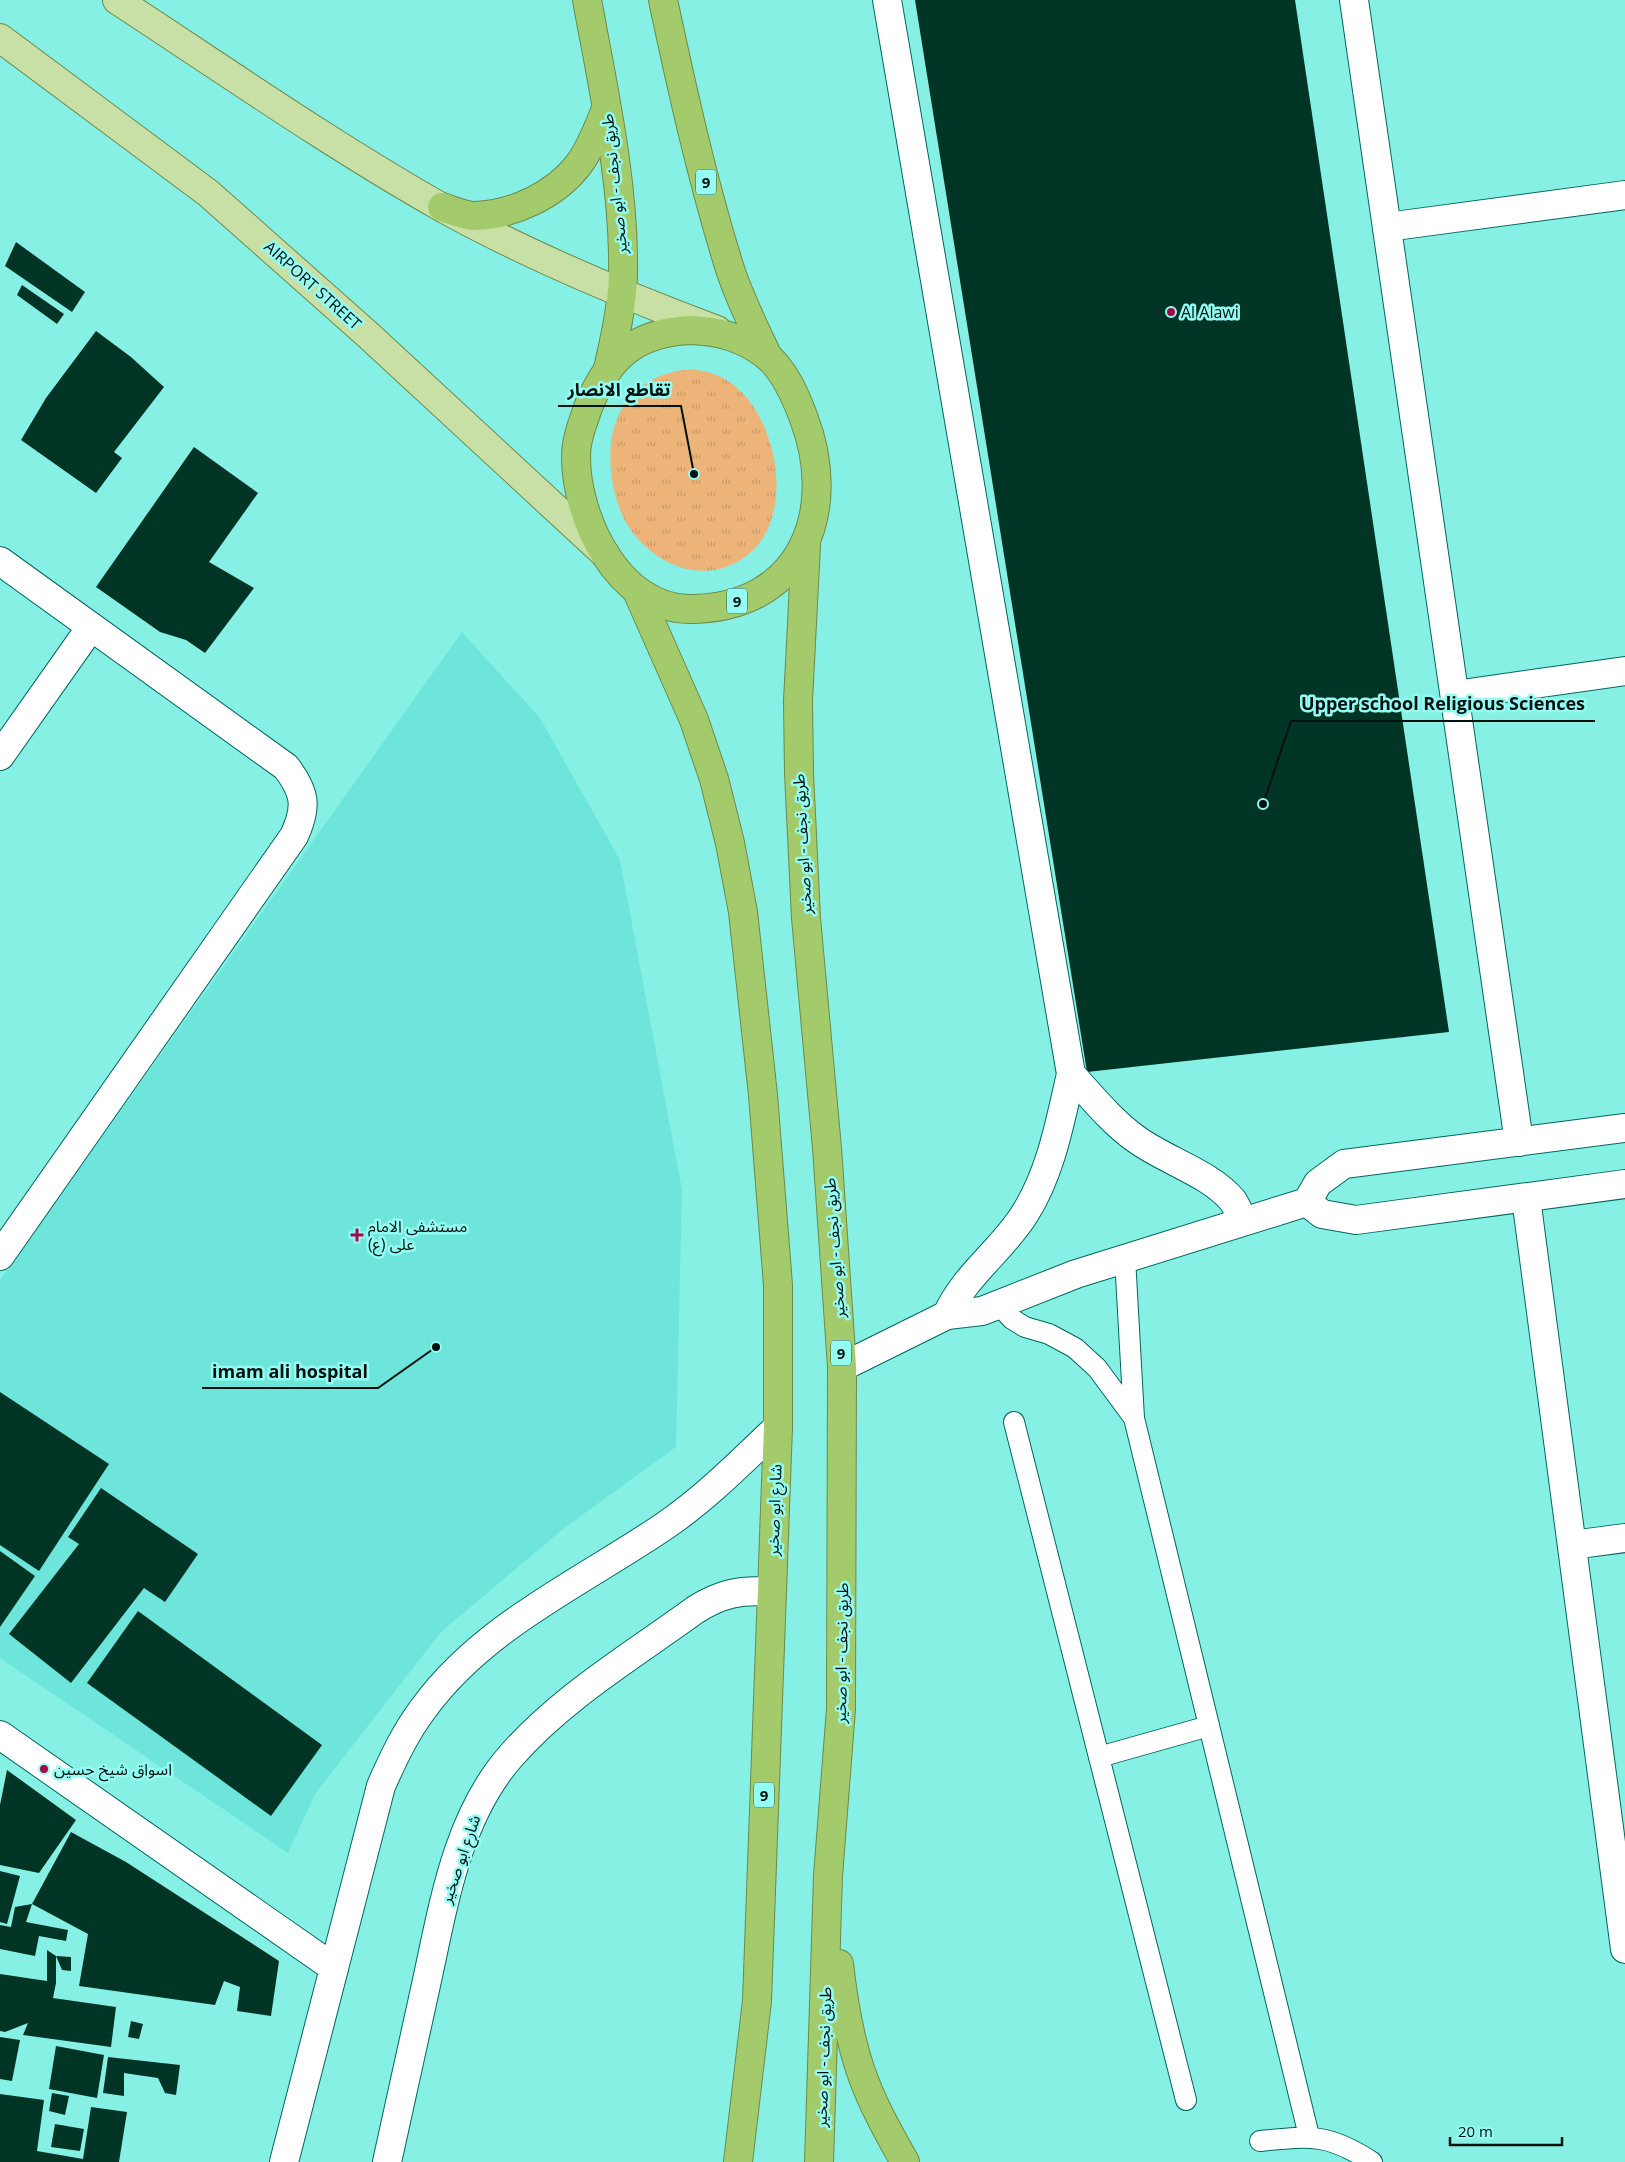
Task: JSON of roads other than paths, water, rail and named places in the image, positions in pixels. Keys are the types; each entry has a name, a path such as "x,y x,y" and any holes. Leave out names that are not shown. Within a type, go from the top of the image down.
{"highway":[{"name":"طريق نجف - ابو صخير","path":"587,0 606,108 622,231 621,294 618,328 608,369"},
{"name":"9","path":"637,592 669,606 687,609 740,600 771,585 789,567 806,545 813,522 817,498 817,467 811,435 798,401 782,373 768,357 744,308 729,267 701,162 662,0"},
{"path":"442,207 473,216 513,209 536,199 557,186 578,166 591,144 606,108"},
{"name":"9","path":"768,357 732,336 712,331 691,330 656,334 628,349 608,369 596,388 581,425 576,456 578,488 584,509 595,536 607,556 620,575 637,592 694,720 714,779 730,843 743,912 763,1095 778,1285 778,1427"},
{"name":"طريق نجف - ابو صخير","path":"806,545 798,701 799,773 806,918 826,1148 842,1367 841,1709 828,1876 819,2162"},
{"name":"شارع ابو صخير","path":"738,2162 757,2001 778,1427"},
{"path":"828,1876 840,1975 860,2069 882,2121 905,2162"}],"main road":[{"path":"117,0 333,141 442,207 496,236 621,294 732,336"},
{"name":"AIRPORT STREET","path":"0,38 208,193 294,267 607,556"}],"street":[{"path":"887,0 1072,1074 1055,1141 1042,1179 1024,1214 1001,1247 964,1286 948,1315"},
{"path":"1354,0 1519,1142"},
{"path":"1387,227 1625,195"},
{"path":"0,561 286,767 299,784 304,802 302,819 294,836 0,1256"},
{"path":"0,756 91,627"},
{"path":"1455,695 1625,671"},
{"path":"1072,1074 1106,1114 1136,1139 1214,1183 1233,1202 1243,1221"},
{"path":"842,1367 948,1315 982,1311 1076,1274 1307,1202 1318,1183 1344,1164 1625,1128"},
{"path":"1307,1202 1322,1214 1356,1220 1625,1184"},
{"path":"1526,1198 1572,1545 1622,1896 1625,1949"},
{"path":"284,2162 381,1786 398,1748 423,1709 452,1675 486,1644 522,1617 688,1510 778,1427"},
{"path":"1572,1545 1625,1538"},
{"name":"شارع ابو صخير","path":"387,2162 444,1902 470,1823 487,1789 508,1759 532,1732 560,1709 695,1610 712,1599 731,1592 751,1590 771,1592"},
{"path":"0,1735 334,1968"}],"lane":[{"path":"1126,1258 1134,1418 1309,2136"},
{"path":"999,1305 1012,1319 1025,1326 1049,1334 1075,1348 1097,1368 1134,1418"},
{"path":"1014,1422 1186,2100"},
{"path":"1099,1757 1210,1726"},
{"path":"1260,2141 1309,2136 1338,2143 1352,2149 1372,2162"}],"place":[{"name":"Al Alawi","path":"1171,312"},
{"name":"تقاطع الانصار","path":"694,474"},
{"name":"Upper school Religious Sciences","path":"1263,804"},
{"name":"مستشفی الامام علی (ع)","path":"357,1235"},
{"name":"imam ali hospital","path":"436,1347"},
{"name":"اسواق شيخ حسين","path":"44,1769"}]}
